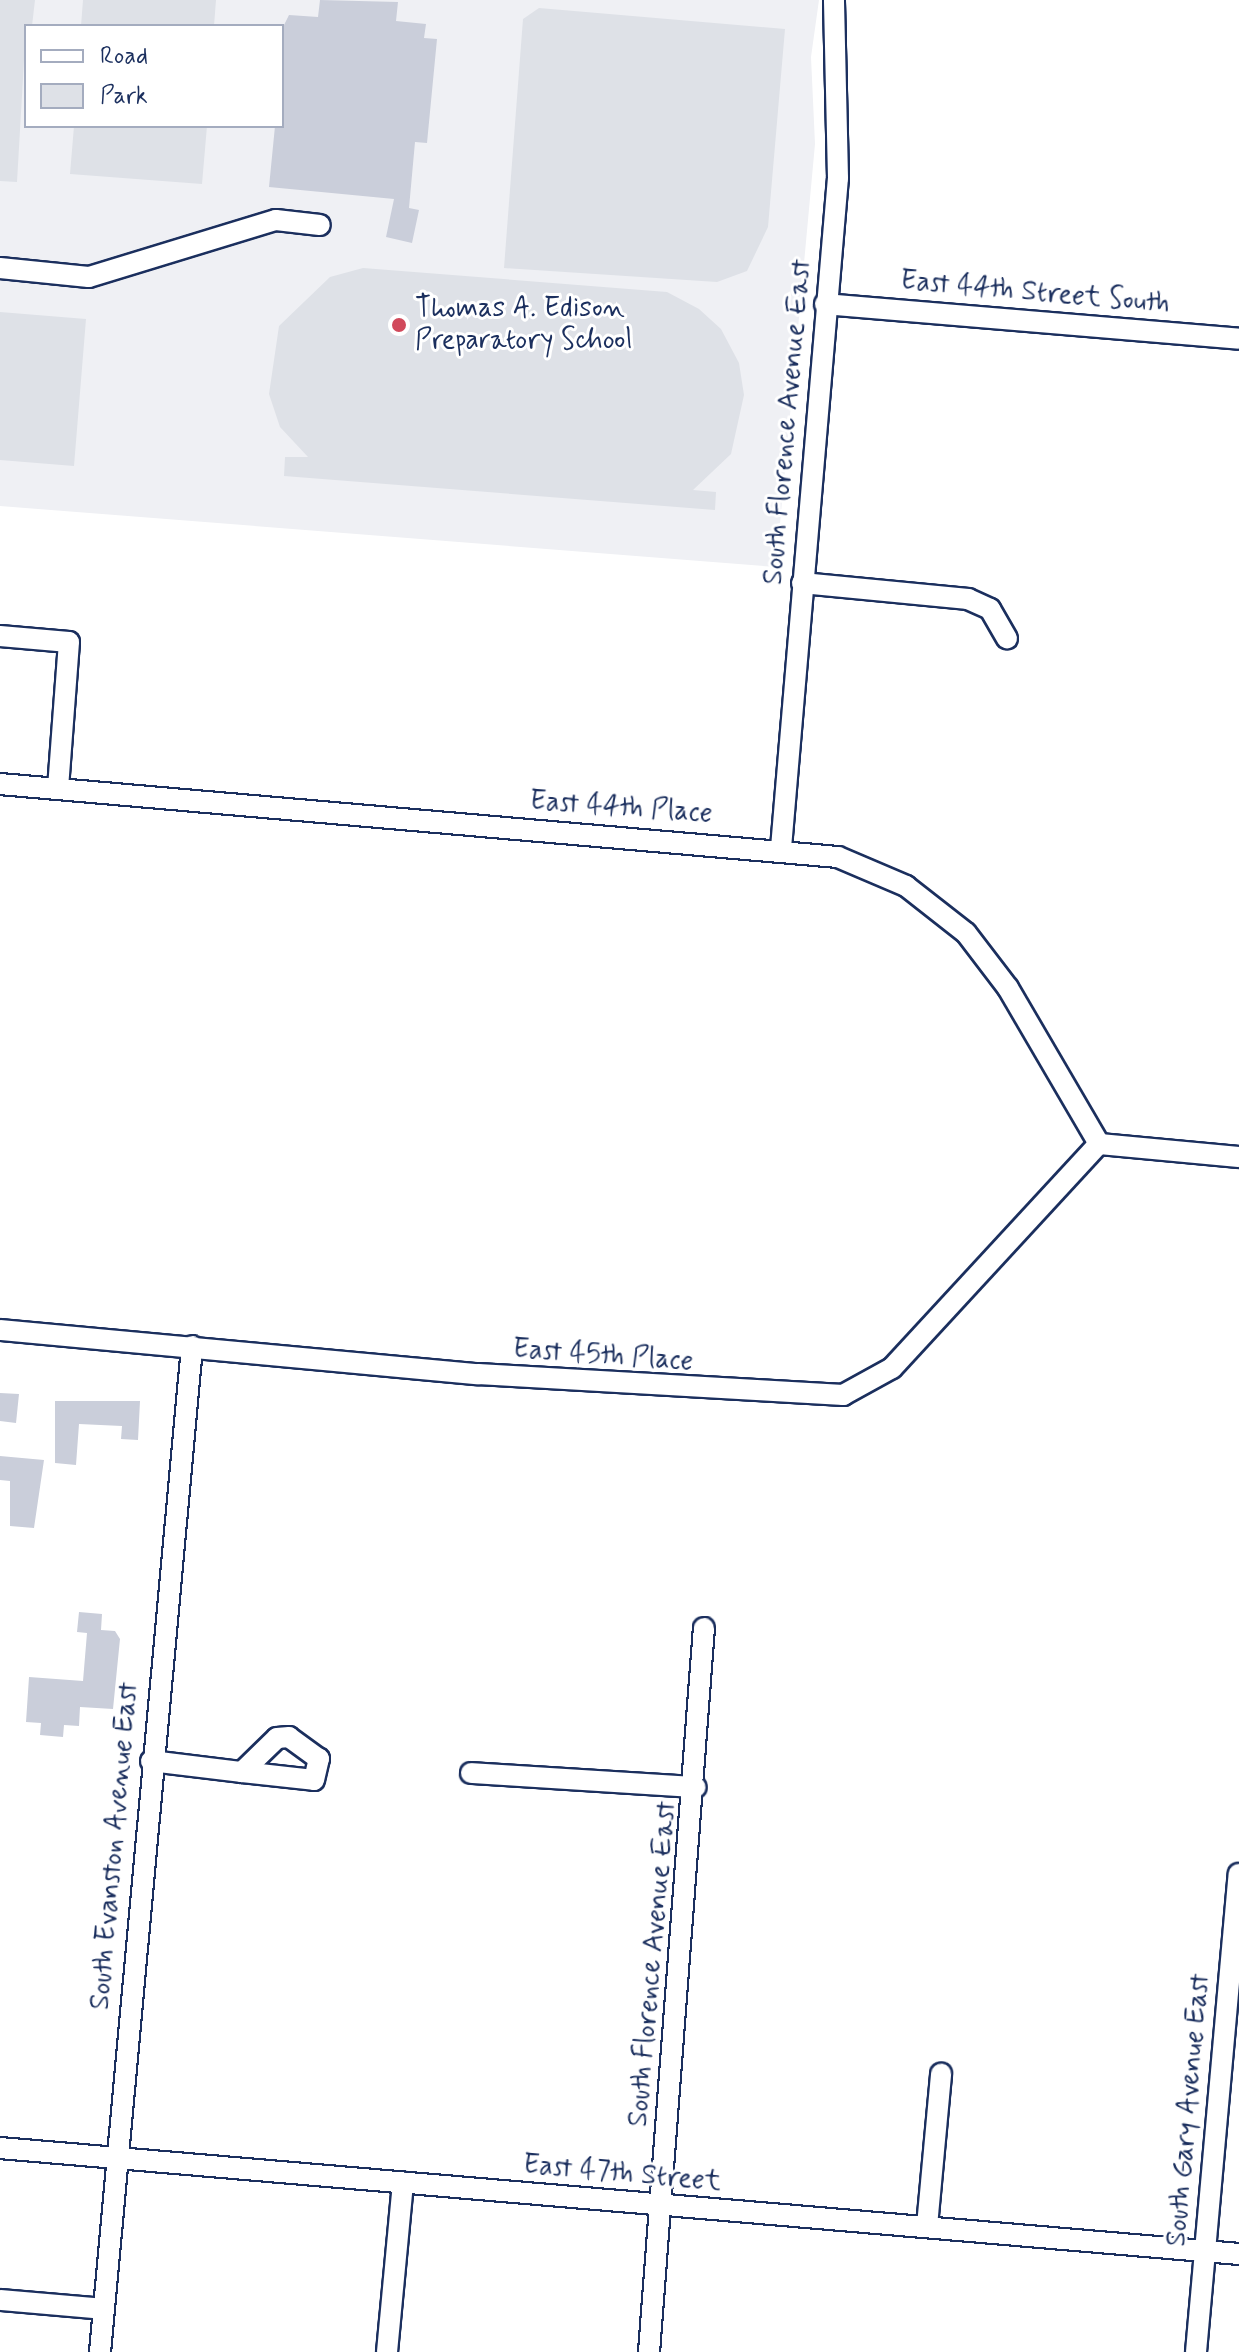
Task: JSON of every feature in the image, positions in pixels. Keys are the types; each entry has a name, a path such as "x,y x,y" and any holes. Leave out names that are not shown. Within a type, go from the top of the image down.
{"street":[{"name":"South Florence Avenue East","path":"781,848 838,178 834,0"},
{"path":"0,268 89,277 276,220 320,225"},
{"name":"East 44th Street South","path":"825,304 1239,339"},
{"path":"802,583 968,599 990,609 1007,638"},
{"path":"0,636 69,642 58,788"},
{"name":"East 44th Place","path":"0,784 781,848 868,867 906,886 966,933 1008,988 1099,1144"},
{"path":"1099,1144 1239,1157"},
{"name":"East 45th Place","path":"0,1330 510,1377 843,1395 892,1368 1099,1144"},
{"name":"South Evanston Avenue East","path":"100,2352 151,1761 192,1346"},
{"name":"South Florence Avenue East","path":"649,2352 696,1787 704,1628"},
{"path":"151,1761 242,1772"},
{"path":"471,1773 696,1787"},
{"name":"South Gary Avenue East","path":"1196,2352 1239,1874"},
{"path":"927,2226 941,2074"},
{"name":"East 47th Street","path":"0,2148 1239,2254"},
{"path":"387,2352 403,2183"},
{"path":"0,2300 104,2309"}],"shaded area":[{"name":"Thomas A. Edison Preparatory School","path":"0,0 819,0 811,57 815,144 776,567 0,506"}],"green space":[{"path":"0,0 35,0 32,24 24,24 17,182 0,181"},
{"path":"83,0 216,0 214,24 81,24"},
{"path":"539,8 785,29 768,227 747,271 717,282 504,268 523,19"},
{"path":"74,128 207,128 202,184 70,174"},
{"path":"363,268 667,292 699,309 721,329 739,363 744,395 731,454 693,490 716,492 715,510 284,476 285,457 308,457 280,427 269,394 279,326 330,277"},
{"path":"0,312 86,319 74,466 0,460"}],"building":[{"path":"320,0 398,2 396,21 426,24 424,38 437,39 427,143 415,142 409,208 419,210 412,243 386,237 394,199 269,187 275,128 284,128 284,25 289,15 318,17"},
{"path":"0,1393 19,1394 16,1423 0,1421"},
{"path":"55,1401 140,1401 138,1440 121,1439 122,1426 79,1424 76,1465 55,1463"},
{"path":"0,1456 44,1460 34,1528 10,1526 10,1481 0,1480"},
{"path":"79,1612 102,1614 101,1630 115,1631 120,1639 113,1709 80,1707 79,1726 64,1725 63,1737 40,1735 41,1723 26,1722 29,1677 83,1681 87,1633 77,1632"}],"place":[{"name":"Thomas A. Edison Preparatory School","path":"399,325"}]}
